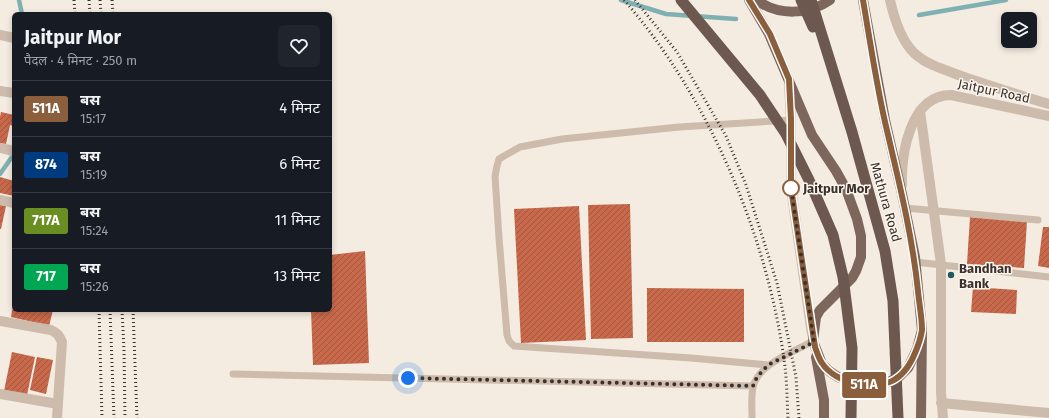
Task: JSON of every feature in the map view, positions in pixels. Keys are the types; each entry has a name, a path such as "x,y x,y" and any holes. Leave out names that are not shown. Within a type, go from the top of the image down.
{"highway":[{"path":"681,0 760,95 786,134 809,180 833,235 843,277 852,348 851,418"},
{"path":"800,0 832,69"},
{"name":"Mathura Road","path":"811,0 852,132 885,251 893,301 898,418"}],"main road":[{"path":"749,0 770,34 812,135 846,189 861,236 862,249 859,264 852,278 820,310 816,317 814,344 824,400 824,418"},
{"path":"757,0 770,7 795,12 809,10 830,0"},
{"path":"863,0 885,120 905,208 915,262 922,330 921,418"},
{"path":"814,344 822,364 838,377 849,382 878,385 889,382 900,376 908,368 917,349 922,330"}],"street":[{"name":"Jaitpur Road","path":"890,0 892,11 904,39 914,53 930,64 1011,93 1049,104"},
{"path":"892,11 894,0"},
{"path":"0,35 12,38"},
{"path":"789,79 791,120 791,188 814,344"},
{"path":"0,91 12,93"},
{"name":"Jaitpur Road","path":"920,111 927,103 942,95 1049,116"},
{"path":"902,194 903,158 907,139 912,124 920,111"},
{"path":"920,111 941,264 943,418"},
{"path":"0,200 12,203"},
{"path":"0,321 51,330 57,333 60,337 62,342 57,418"},
{"path":"0,394 58,404"},
{"path":"942,403 1049,413"}],"lane":[{"path":"768,365 691,358 514,346 509,341 507,335 495,176 499,159 520,147 562,139 679,127 791,120"},
{"path":"905,208 1038,220"},
{"path":"915,262 1049,277"},
{"path":"752,418 753,386 757,377 768,365 814,344"},
{"path":"233,374 753,386"}],"building":[{"path":"1,112 12,115 12,126 10,125 6,144 0,143"},
{"path":"0,177 12,180 12,196 0,193"},
{"path":"630,204 633,338 591,339 588,205"},
{"path":"0,205 6,206 1,229 0,229"},
{"path":"579,206 586,340 521,343 514,209"},
{"path":"970,217 1027,221 1024,268 967,264"},
{"path":"1043,227 1049,227 1049,268 1038,266"},
{"path":"365,251 369,363 313,365 311,312 332,312 332,255"},
{"path":"973,287 1017,290 1016,314 971,312"},
{"path":"647,288 744,289 744,342 647,342"},
{"path":"12,310 12,312 52,312 49,326 11,317"},
{"path":"12,352 35,357 27,395 4,391"},
{"path":"37,357 53,360 46,394 30,390"}],"waterway":[{"path":"19,0 22,12"},
{"path":"621,0 666,14 736,19"},
{"path":"919,15 1006,0"},
{"path":"0,174 12,157"}],"railway":[{"path":"74,0 75,12"},
{"path":"89,0 90,12"},
{"path":"100,0 101,12"},
{"path":"112,0 113,12"},
{"path":"624,0 655,38 683,80 708,125 730,172 749,220 765,269 777,318 785,367 788,418"},
{"path":"635,0 677,52 726,136 746,185 777,283 796,377 799,418"},
{"path":"99,312 102,418"},
{"path":"110,312 114,418"},
{"path":"122,312 125,418"},
{"path":"133,312 137,418"}],"bus line":[{"name":"511A","path":"749,0 770,34 789,79 791,120 791,188 815,347 822,364 838,377 849,382 864,385 878,385 889,382 900,376 908,368 917,349 922,330 909,226 875,71 863,0"}],"place":[{"name":"Jaitpur Mor","path":"791,188"},
{"name":"Bandhan Bank","path":"951,275"}],"route":[{"path":"408,378 753,386 757,377 768,365 814,342 791,188"}]}
